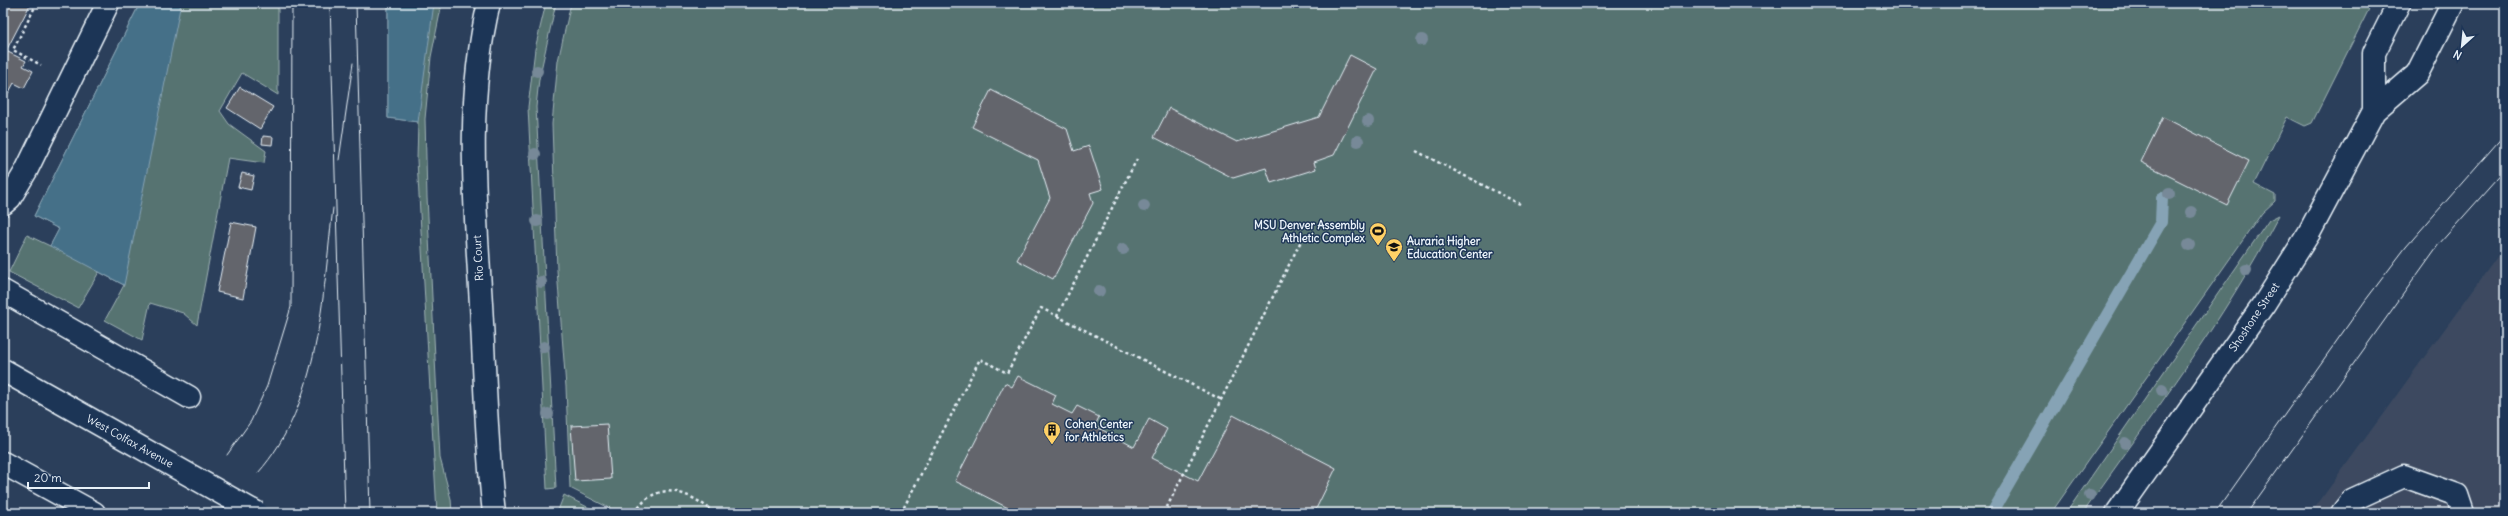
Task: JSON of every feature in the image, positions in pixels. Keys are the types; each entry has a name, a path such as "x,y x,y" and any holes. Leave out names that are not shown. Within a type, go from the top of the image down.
{"street":[{"path":"3,204 10,198 26,170 108,3"},
{"name":"Rio Court","path":"489,3 476,78 473,170 494,513"},
{"name":"Shoshone Street","path":"2374,111 2374,53 2399,3"},
{"name":"Shoshone Street","path":"2117,513 2264,304 2309,233 2374,111 2417,74 2453,3"},
{"path":"3,291 189,397"},
{"name":"West Colfax Avenue","path":"3,370 257,513"},
{"path":"3,462 94,513"},
{"path":"2342,513 2352,500 2404,476 2457,496 2463,513"}],"path":[{"path":"37,3 13,50 45,68"},
{"path":"1416,151 1520,204"},
{"path":"1057,316 1138,157"},
{"path":"1164,513 1301,240"},
{"path":"900,513 980,359 1007,373 1041,308 1220,399"},
{"path":"635,513 640,505 651,496 666,491 679,492 692,496 714,513"}],"shaded area":[{"path":"140,3 181,3 124,285 50,246 59,229 34,216"},
{"path":"388,3 434,3 418,122 388,118"},
{"path":"2505,246 2505,513 2311,513 2502,250"}],"green space":[{"path":"140,3 278,3 278,95 242,73 220,111 229,124 266,151 264,163 228,158 197,325 183,313 150,303 142,340 105,320 124,285 99,272 78,308 9,272 27,235 50,246 59,229 34,216"},
{"path":"388,3 442,3 431,57 425,119 427,197 440,458 451,499 452,513 437,513 417,160 418,122 388,118"},
{"path":"546,3 556,3 539,79 536,107 556,488 547,489 528,107 535,49"},
{"name":"MSU Denver Assembly Athletic Complex","path":"571,3 2372,3 2312,123 2305,126 2287,117 2254,184 2275,195 2275,201 2262,213 2051,513 619,513 570,488 566,387 557,270 552,124 558,61"},
{"path":"2279,215 2235,293 2211,330 2083,513 2066,513 2269,220"},
{"path":"564,495 599,513 557,513"}],"building":[{"path":"3,3 31,3 6,51 26,61 23,66 33,71 24,88 14,83 3,103"},
{"path":"1350,55 1377,69 1334,155 1314,162 1316,169 1271,183 1266,168 1233,178 1154,137 1169,108 1237,142 1319,117"},
{"path":"240,87 273,107 260,129 227,108"},
{"path":"991,90 1067,129 1074,151 1089,146 1103,189 1090,193 1093,203 1053,279 1017,260 1050,198 1038,160 972,127"},
{"path":"2163,117 2249,161 2227,205 2141,162"},
{"path":"263,136 273,137 272,145 262,144"},
{"path":"242,173 254,176 251,190 238,187"},
{"path":"231,222 256,227 243,298 217,292"},
{"name":"Cohen Center for Athletics","path":"1018,376 1056,395 1052,404 1072,414 1077,406 1099,417 1095,426 1134,447 1149,419 1167,429 1152,458 1198,481 1233,415 1336,468 1314,513 1018,513 955,481 1005,383 1012,387"},
{"path":"607,424 611,479 575,481 571,426"}],"waterway":[{"path":"1992,513 2161,222 2162,198"}],"tram line":[{"path":"227,455 251,421 267,386 291,307 292,3"},
{"path":"330,3 345,513"},
{"path":"356,3 370,513"},
{"path":"339,160 353,63"},
{"path":"2215,513 2365,301 2406,247 2505,134"},
{"path":"2247,513 2439,244 2505,170"},
{"path":"258,473 279,445 295,414 307,381 321,312 333,208"}],"place":[{"name":"MSU Denver Assembly Athletic Complex","path":"1378,246"},
{"name":"Auraria Higher Education Center","path":"1394,262"},
{"name":"Cohen Center for Athletics","path":"1052,445"}]}
